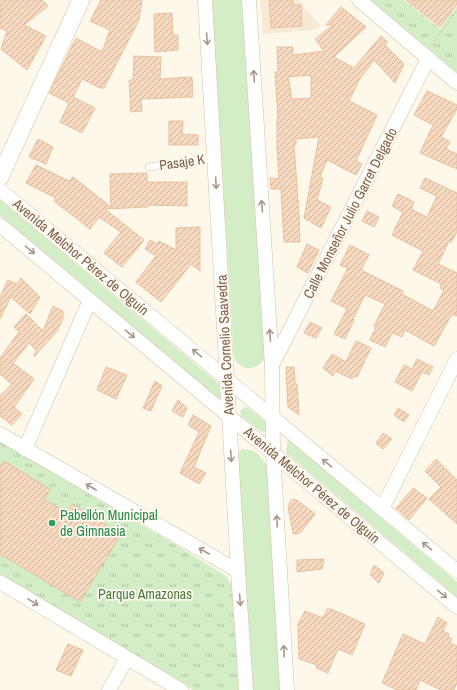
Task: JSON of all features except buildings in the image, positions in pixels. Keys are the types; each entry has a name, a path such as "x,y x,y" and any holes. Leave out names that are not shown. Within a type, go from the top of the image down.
{"street":[{"path":"0,177 81,0"},
{"name":"Avenida Cornelio Saavedra","path":"205,0 246,690"},
{"path":"249,0 272,366 273,452 287,690"},
{"path":"359,0 457,83"},
{"name":"Calle Monseñor Julio Garret Delgado","path":"272,366 428,59"},
{"name":"Avenida Melchor Pérez de Olguín","path":"0,190 457,571"},
{"name":"Avenida Melchor Pérez de Olguín","path":"0,225 457,607"},
{"path":"25,449 90,300"},
{"path":"382,509 457,359"},
{"path":"0,434 238,571"},
{"path":"0,582 181,690"},
{"path":"109,690 127,658"}],"lane":[{"name":"Pasaje K","path":"149,167 214,158"}],"path":[{"path":"428,59 431,46 457,10"}],"shaded area":[{"path":"260,0 298,0 321,26 315,30 263,34"}],"green space":[{"path":"211,0 242,0 265,358 258,365 250,368 241,366 234,358"},
{"path":"370,0 404,0 440,29 457,6 457,73"},
{"path":"0,200 219,384 222,390 222,397 216,399 0,215"},
{"path":"244,407 248,408 267,423 267,431 260,431 241,416 240,411"},
{"path":"288,439 457,582 457,597 286,453"},
{"name":"Parque Amazonas","path":"0,442 226,576 233,587 239,690 193,690 0,575"},
{"path":"242,449 254,451 267,465 281,690 251,690 236,457"}],"place":[{"name":"Pabellón Municipal de Gimnasia","path":"52,523"}]}
